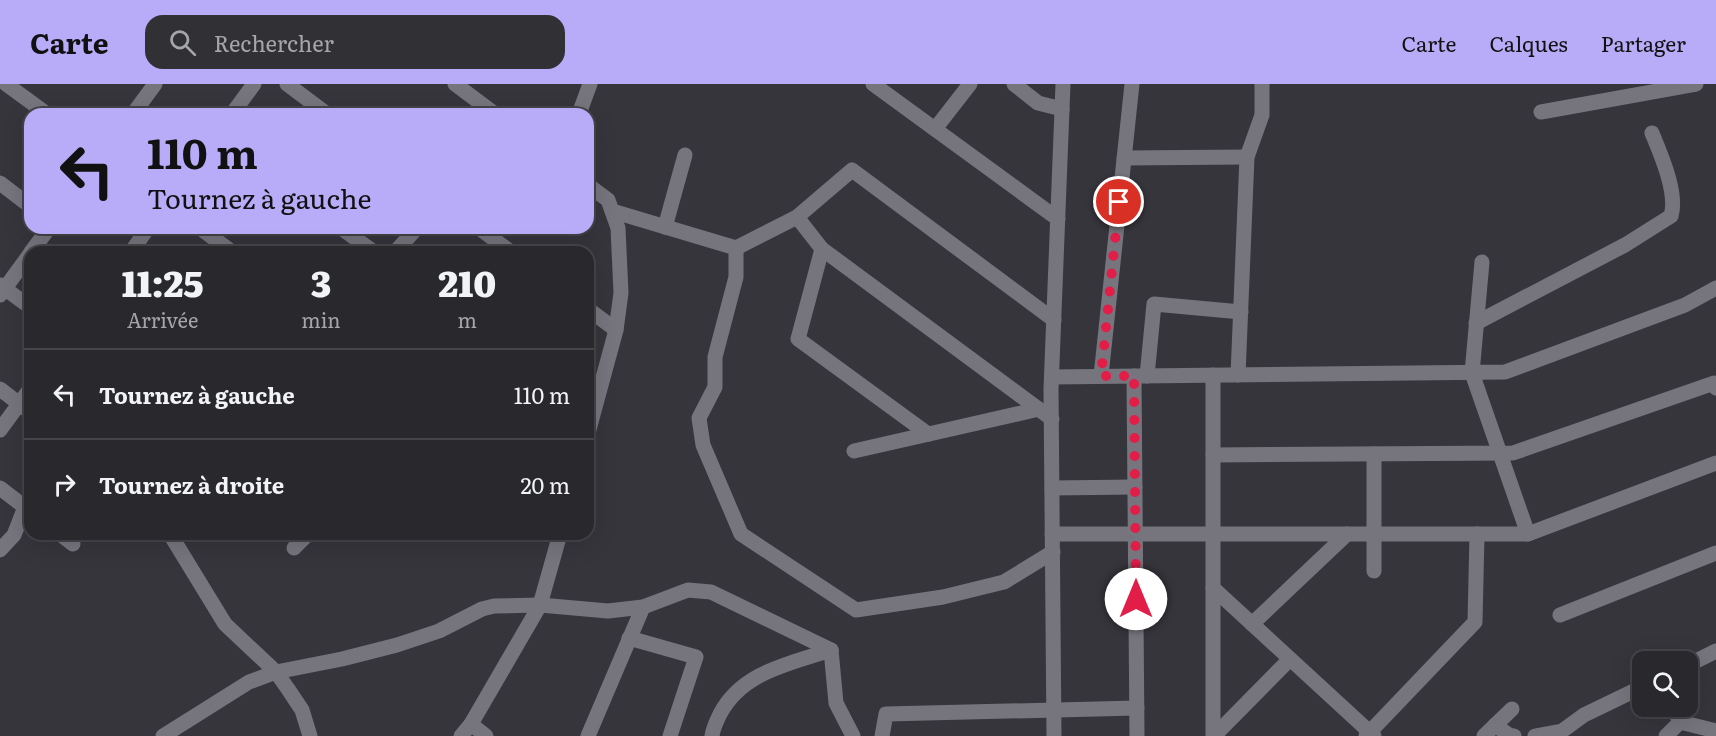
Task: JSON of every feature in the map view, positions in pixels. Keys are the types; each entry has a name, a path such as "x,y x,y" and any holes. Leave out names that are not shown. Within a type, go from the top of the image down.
{"street":[{"path":"6,84 39,108"},
{"path":"236,108 254,84"},
{"path":"287,84 319,108"},
{"path":"455,84 487,108"},
{"path":"581,108 590,84"},
{"path":"873,84 1058,219"},
{"path":"935,129 970,84"},
{"path":"1014,84 1038,103 1062,109"},
{"path":"1054,736 1052,377 1064,84"},
{"path":"1101,376 1132,84"},
{"path":"1239,375 1247,157 1262,114 1262,84"},
{"path":"1541,112 1635,89 1696,84"},
{"path":"137,108 152,85"},
{"path":"1476,323 1625,245 1671,216 1674,205 1662,156 1652,133"},
{"path":"665,227 685,155"},
{"path":"1124,158 1247,157"},
{"path":"612,211 736,248 797,217 852,170 1054,320"},
{"path":"0,183 24,201"},
{"path":"594,190 608,200 618,228 621,293 616,330 594,411"},
{"path":"797,217 822,249 1052,419"},
{"path":"208,234 224,246"},
{"path":"349,234 366,246"},
{"path":"400,246 412,234"},
{"path":"487,234 504,246"},
{"path":"736,248 736,277 715,357 715,387 699,418 703,445 741,534 855,610 943,597 1004,582 1053,552"},
{"path":"822,249 798,339 928,434"},
{"path":"24,262 2,289 24,303"},
{"path":"1482,262 1472,373 1528,534"},
{"path":"1052,377 1505,372 1685,305 1716,288"},
{"path":"1137,736 1135,487 1141,376 1154,304 1241,312"},
{"path":"594,314 616,330"},
{"path":"1213,375 1213,736"},
{"path":"1213,455 1513,453 1714,383 1716,388"},
{"path":"0,389 24,407"},
{"path":"0,430 24,409"},
{"path":"854,451 1039,409"},
{"path":"1374,454 1374,571"},
{"path":"1052,534 1528,534 1716,463"},
{"path":"1052,488 1135,487"},
{"path":"0,488 24,507"},
{"path":"0,550 14,535 24,515"},
{"path":"1252,624 1347,534"},
{"path":"1213,588 1370,735 1475,622 1477,534"},
{"path":"68,540 73,544"},
{"path":"174,540 225,624 276,672 302,710 310,736"},
{"path":"294,548 302,540"},
{"path":"486,736 466,730 540,605 558,540"},
{"path":"1560,615 1716,553"},
{"path":"163,736 249,682 276,672 397,645 454,625 482,609 494,606 540,605 608,611 643,607 688,590 711,592 831,650"},
{"path":"589,735 643,607"},
{"path":"629,638 696,657 669,736"},
{"path":"712,736 713,729 727,701 745,683 766,672 831,650"},
{"path":"831,650 836,703 854,736"},
{"path":"1698,660 1716,651"},
{"path":"1213,736 1290,659"},
{"path":"1535,736 1563,731 1584,715 1632,692"},
{"path":"882,736 886,714 1137,708"},
{"path":"1489,731 1512,709"},
{"path":"1678,717 1680,722 1716,731"},
{"path":"1666,736 1680,722"},
{"path":"1489,731 1510,736"}],"route":[{"path":"1119,202 1101,376 1134,376 1136,599"}]}
